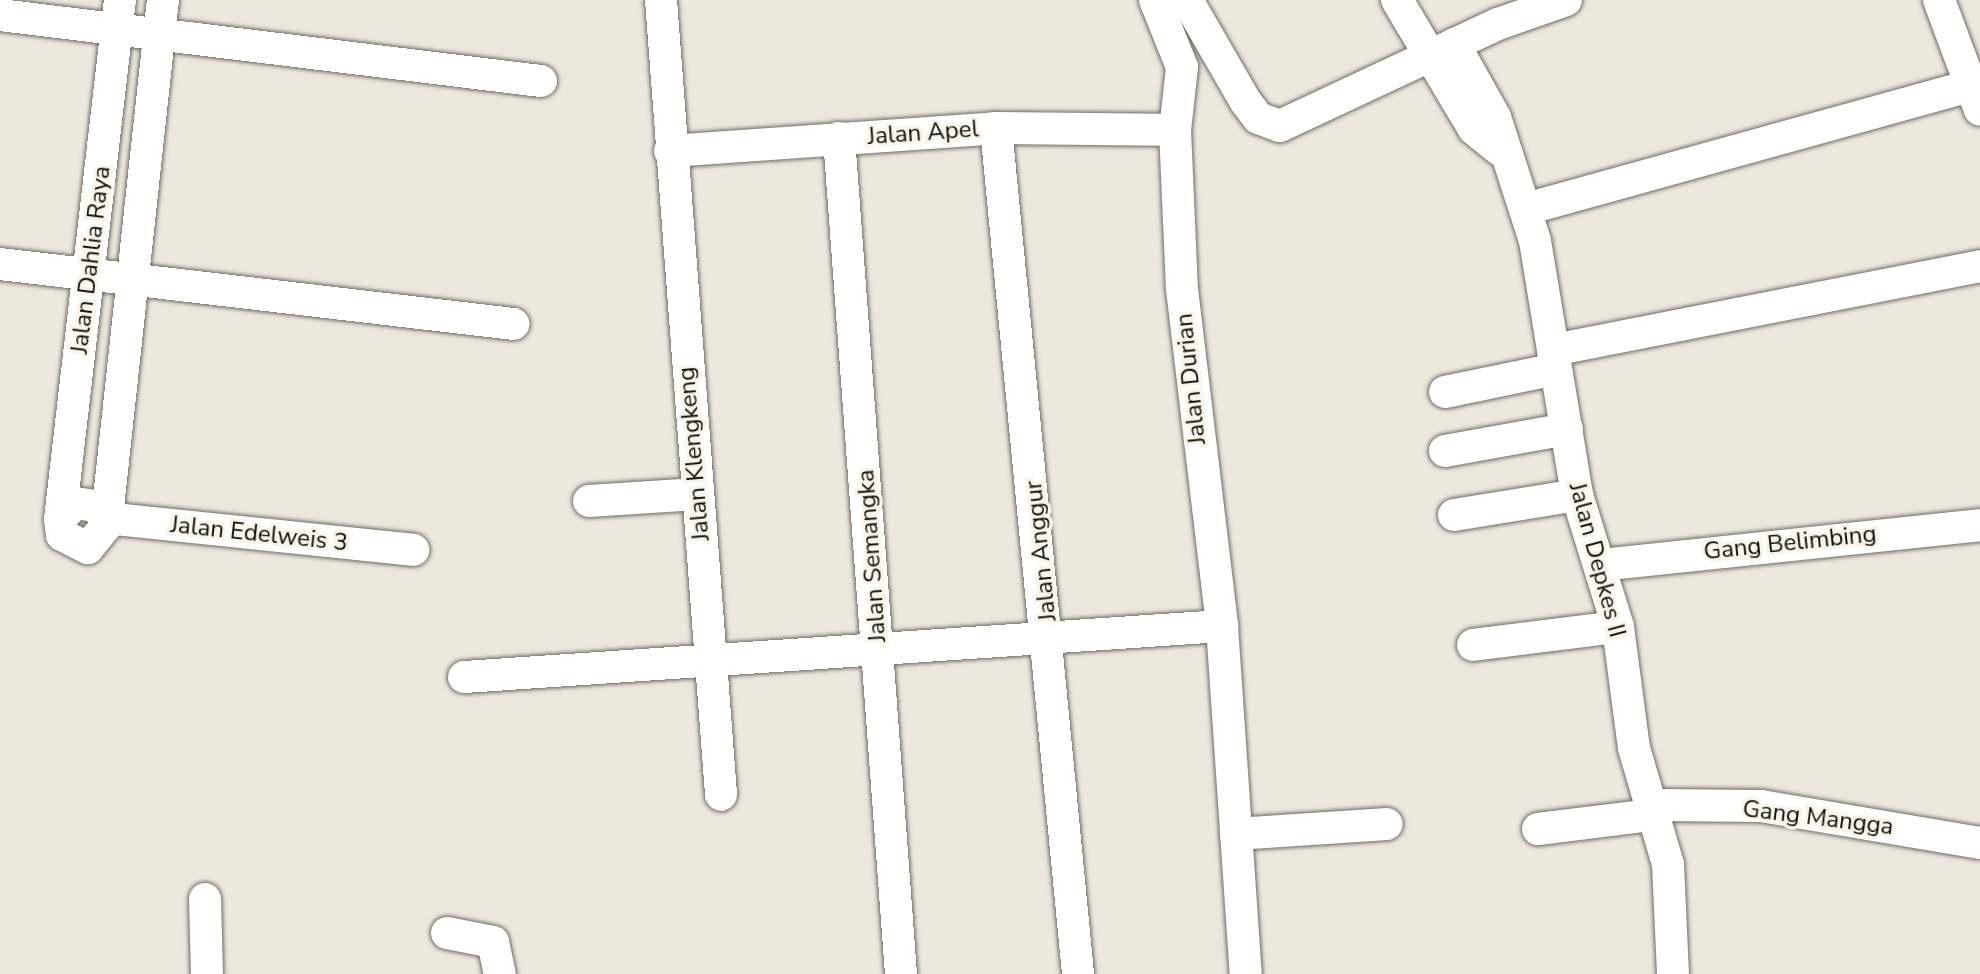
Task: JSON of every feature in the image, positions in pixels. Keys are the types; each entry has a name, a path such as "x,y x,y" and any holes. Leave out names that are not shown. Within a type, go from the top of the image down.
{"street":[{"name":"Jalan Dahlia Raya","path":"118,14 60,519 67,541 88,548 101,540 105,518 163,0"},
{"name":"Jalan Klengkeng","path":"661,0 721,795"},
{"name":"Jalan Durian","path":"1155,0 1182,67 1175,130 1187,335 1222,626 1246,974"},
{"path":"1187,0 1246,102 1258,118 1280,126 1443,50 1566,0"},
{"name":"Jalan Depkes II","path":"1397,0 1443,50 1474,129 1500,150 1526,209 1577,495 1618,627 1634,748 1657,810 1673,974"},
{"path":"1526,209 1976,97 1939,0"},
{"path":"0,15 118,14 159,33 541,81"},
{"name":"Jalan Apel","path":"670,151 996,128 1175,130"},
{"name":"Jalan Anggur","path":"996,128 1050,636 1078,974"},
{"name":"Jalan Semangka","path":"839,138 901,974"},
{"path":"0,264 514,324"},
{"path":"1445,392 1554,360 1980,266"},
{"path":"1445,451 1567,429"},
{"path":"589,501 697,494"},
{"path":"1454,515 1577,495"},
{"name":"Jalan Edelweis 3","path":"105,518 413,550"},
{"name":"Gang Belimbing","path":"1601,565 1980,525"},
{"path":"464,677 1222,626"},
{"path":"1473,645 1618,627"},
{"name":"Gang Mangga","path":"1538,829 1657,810 1761,806 1980,843"},
{"path":"1236,834 1387,824"},
{"path":"205,899 207,974"},
{"path":"447,933 493,942 500,974"}]}
